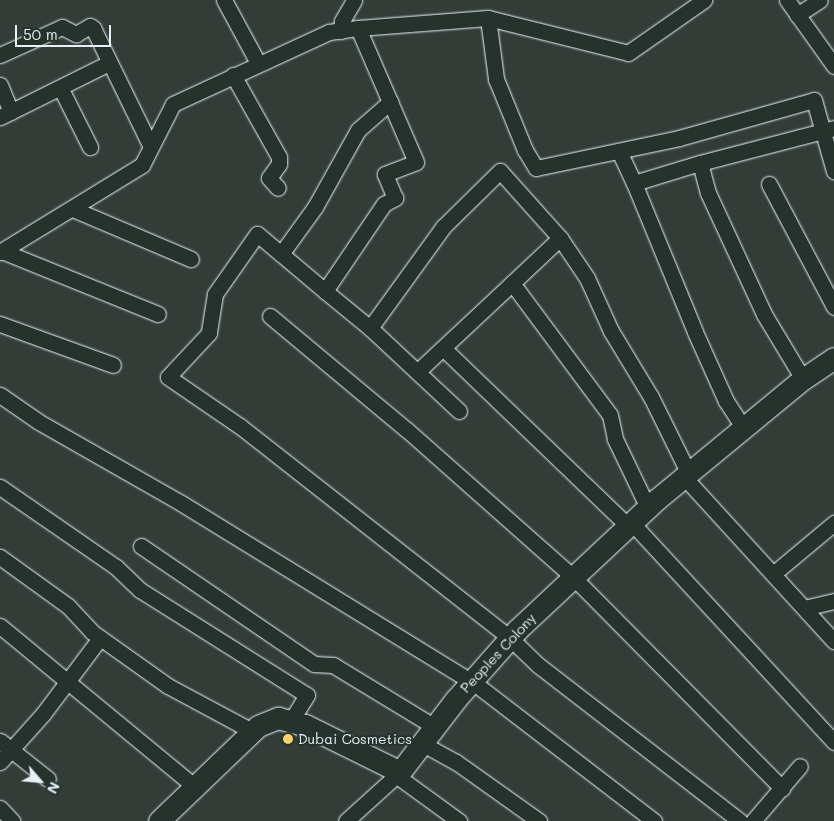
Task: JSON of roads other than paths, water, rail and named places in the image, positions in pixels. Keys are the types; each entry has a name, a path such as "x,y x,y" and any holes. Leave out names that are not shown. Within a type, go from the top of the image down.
{"street":[{"path":"224,0 258,63"},
{"path":"341,31 342,21 354,0"},
{"path":"1,251 73,209 142,165 173,104 258,63 329,32 488,18 628,53 704,0"},
{"path":"787,0 831,56"},
{"path":"798,15 820,0"},
{"path":"488,18 496,79 525,150 536,168 679,138 814,100 828,130 834,171"},
{"path":"0,55 62,27 76,34 90,26 151,147"},
{"path":"325,290 384,204 395,198 385,174 416,162 358,28"},
{"path":"0,85 6,114 109,64"},
{"path":"233,75 279,157 279,164 269,178 278,188"},
{"path":"61,88 90,147"},
{"path":"281,254 315,207 358,130 390,102"},
{"path":"634,183 700,163 828,130"},
{"path":"619,151 695,332 726,400 744,429"},
{"path":"700,163 708,193 764,314 803,379"},
{"path":"370,328 443,227 500,170 560,238 587,278 611,331 652,397 687,476 834,641"},
{"path":"768,184 834,307"},
{"path":"73,209 191,259"},
{"path":"459,411 370,328 257,234 215,294 209,333 168,377 241,428 510,638 538,665 740,821"},
{"path":"418,372 560,238"},
{"path":"1,251 158,314"},
{"path":"512,283 610,415 614,439 648,508"},
{"path":"270,316 407,430 574,578 782,788"},
{"path":"0,324 113,366"},
{"path":"443,348 631,525 834,742"},
{"name":"Peoples Colony","path":"398,774 470,683 510,638 648,508 803,379 834,358"},
{"path":"0,395 39,422 215,523 470,683 478,686 654,821"},
{"path":"0,487 116,567 140,590 308,695 290,721"},
{"path":"773,574 834,523"},
{"path":"140,546 314,664 333,666 436,727"},
{"path":"0,557 68,606 100,638 168,686 252,731"},
{"path":"804,608 834,602"},
{"path":"0,626 195,787"},
{"path":"0,762 5,746 68,682 100,638"},
{"path":"159,821 252,731 278,718 305,725 398,774 459,821"},
{"path":"423,744 456,762 539,821"},
{"path":"5,746 48,779"},
{"path":"753,821 800,766"},
{"path":"346,821 398,774"},
{"path":"0,808 12,821"}],"place":[{"name":"Dubai Cosmetics","path":"288,739"}]}
